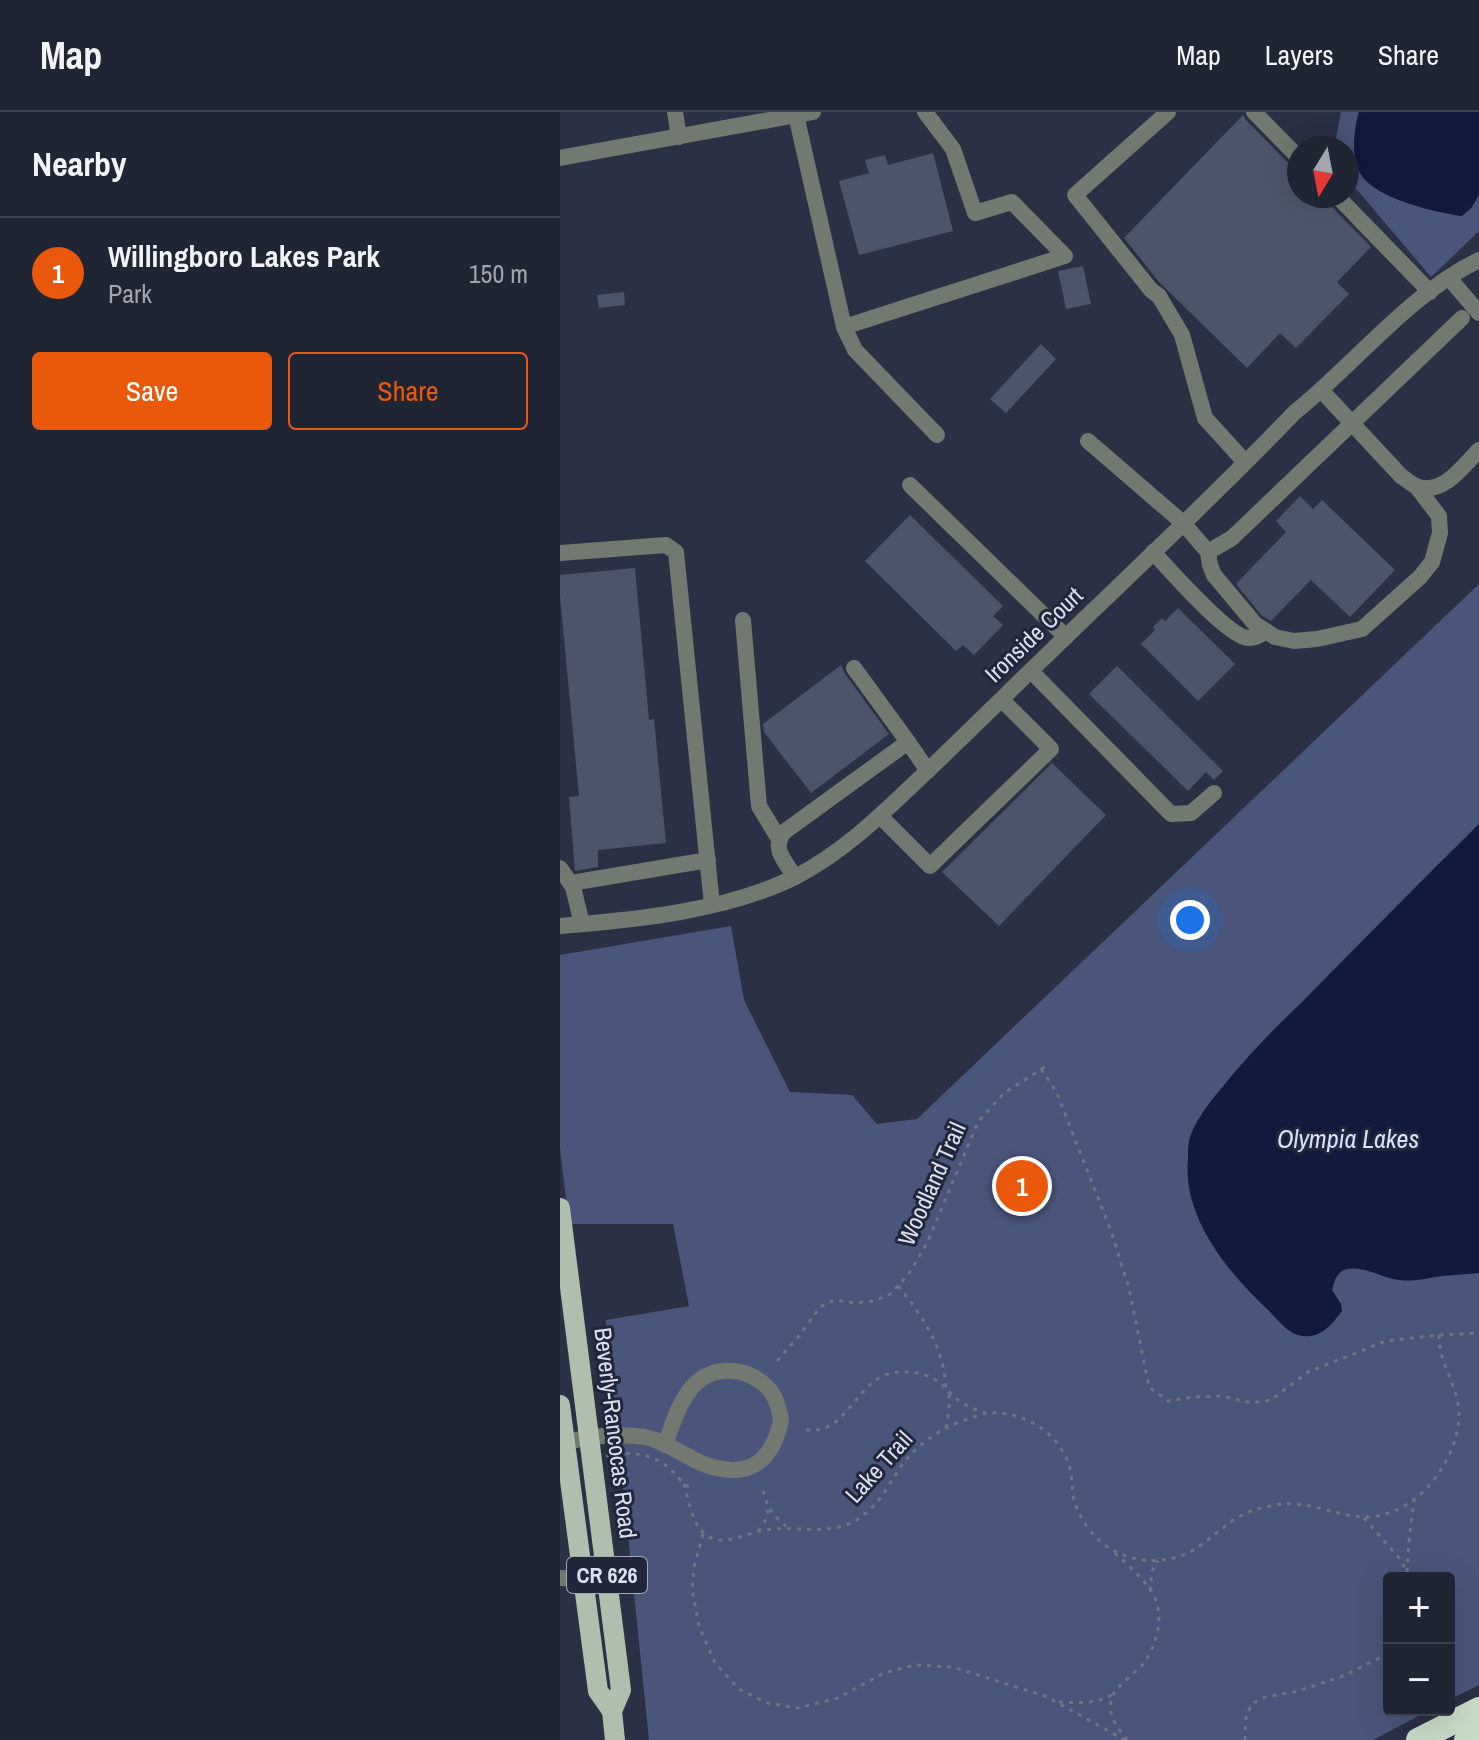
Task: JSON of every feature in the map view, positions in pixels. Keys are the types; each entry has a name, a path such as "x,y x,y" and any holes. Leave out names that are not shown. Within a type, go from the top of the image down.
{"highway":[{"path":"1418,1740 1479,1709"},
{"path":"1466,1740 1479,1733"}],"main road":[{"name":"Beverly-Rancocas Road","path":"560,1208 621,1690 612,1711"},
{"name":"Beverly-Rancocas Road","path":"560,1405 562,1443 598,1691 612,1711 615,1740"}],"street":[{"path":"675,112 679,137"},
{"path":"844,327 1065,256 1012,202 975,213 953,149 925,112"},
{"path":"1168,112 1075,195 1159,296 1182,335 1205,418 1245,462"},
{"path":"1254,112 1287,146"},
{"path":"560,158 804,114 844,327 855,350 937,435"},
{"path":"1349,208 1430,292"},
{"name":"Ironside Court","path":"560,926 712,905 795,877 834,853 928,771 1294,413 1430,292 1479,260"},
{"path":"1449,278 1479,313"},
{"path":"1208,552 1232,538 1462,318"},
{"path":"1088,441 1183,523 1208,552 1214,575 1255,624 1275,637 1294,641 1317,639 1362,629 1420,577 1432,562 1440,533 1439,516 1416,486 1401,476 1321,390"},
{"path":"1416,486 1433,488 1449,480 1479,450"},
{"path":"910,485 1066,637"},
{"path":"560,553 666,545 676,552 712,905"},
{"path":"1153,552 1235,633 1247,638 1266,631"},
{"path":"743,620 759,806 779,839 779,851 795,877"},
{"path":"854,668 928,771"},
{"path":"1031,671 1171,814 1191,813 1214,793"},
{"path":"880,816 930,866 1051,749 1002,700"},
{"path":"779,839 784,832 908,742"},
{"path":"571,883 708,860"},
{"path":"560,868 571,883 582,924"},
{"path":"562,1443 590,1437 647,1438 702,1463 722,1469 743,1470 762,1462 774,1444 781,1421 776,1400 764,1383 744,1372 722,1371 704,1377 690,1390 678,1410 665,1445"},
{"path":"560,1578 583,1579"}],"path":[{"name":"Woodland Trail","path":"898,1286 927,1243 978,1122 1004,1093 1048,1065"},
{"path":"1041,1069 1056,1091 1111,1231 1129,1288 1149,1387 1168,1401 1221,1396 1252,1403 1271,1400 1308,1372 1386,1341 1479,1333"},
{"path":"777,1361 820,1307 834,1300 855,1303 874,1301 889,1295 898,1286"},
{"name":"Lake Trail","path":"898,1286 917,1309 945,1369 949,1411 946,1428"},
{"path":"1108,1547 1127,1556 1158,1561 1185,1555 1228,1523 1248,1512 1267,1507 1290,1504 1363,1516 1385,1514 1414,1500 1445,1464 1458,1430 1459,1403 1441,1356 1439,1335"},
{"path":"806,1430 819,1431 837,1422 877,1378 889,1372 917,1373 929,1376 965,1405 986,1413 1024,1419 1056,1440 1069,1465 1079,1513 1096,1538 1124,1561 1150,1591 1159,1609 1155,1644 1145,1662 1113,1694 1103,1700 1056,1702"},
{"name":"Lake Trail","path":"703,1534 724,1540 758,1531 826,1530 851,1523 879,1501 910,1455 946,1428 986,1413"},
{"path":"606,1456 633,1453 648,1456 665,1465 684,1484 694,1489"},
{"path":"684,1484 694,1520 703,1534 692,1589 699,1626 715,1663 739,1689 767,1703 798,1708 838,1698 884,1673 915,1665 952,1667 1045,1696 1126,1740"},
{"path":"763,1491 769,1507 789,1529"},
{"path":"1407,1572 1414,1500"},
{"path":"758,1531 767,1519 769,1507"},
{"path":"1363,1516 1407,1572"},
{"path":"1150,1591 1152,1571 1158,1561"},
{"path":"1245,1740 1246,1715 1253,1703 1341,1677 1383,1654"},
{"path":"1113,1694 1110,1709 1115,1725 1126,1740"}],"shaded area":[{"path":"1341,112 1359,112 1355,136 1336,136"},
{"path":"1359,171 1378,190 1392,197 1462,216 1479,195 1479,231 1431,277 1359,192"},
{"path":"1479,584 1479,1685 1455,1697 1455,1572 1383,1572 1383,1716 1419,1716 1373,1740 649,1740 606,1320 689,1306 673,1224 569,1224 560,1149 560,955 731,926 744,1000 790,1092 852,1095 877,1124 917,1119"}],"water":[{"path":"1359,112 1479,112 1479,195 1462,216 1392,197 1378,190 1360,173 1359,136 1355,134"},
{"name":"Olympia Lakes","path":"1479,824 1479,1273 1405,1280 1358,1269 1341,1271 1332,1290 1342,1311 1329,1327 1318,1334 1298,1335 1285,1327 1236,1277 1199,1221 1188,1180 1190,1137 1206,1108 1253,1051"}],"building":[{"path":"1243,115 1287,162 1287,208 1333,208 1371,247 1337,282 1349,294 1296,348 1280,333 1247,368 1159,282 1124,238"},
{"path":"933,153 953,231 859,255 839,181 869,173 865,160 885,155 888,165"},
{"path":"1083,266 1091,304 1066,309 1058,271"},
{"path":"624,292 625,305 599,308 597,295"},
{"path":"1041,344 1056,359 1006,413 990,399"},
{"path":"1300,496 1313,509 1322,500 1395,570 1350,617 1311,580 1271,621 1262,616 1236,584 1286,532 1276,521"},
{"path":"910,515 1003,606 993,616 1003,625 974,655 963,645 956,651 865,561"},
{"path":"635,568 649,720 654,719 666,843 598,850 598,867 575,871 569,797 579,796 560,575"},
{"path":"1178,608 1235,664 1198,701 1141,644 1162,618 1165,621"},
{"path":"841,665 889,734 811,793 764,732 763,724"},
{"path":"1117,666 1223,771 1214,780 1206,772 1188,791 1089,694"},
{"path":"1052,763 1106,815 999,926 942,872"}],"place":[{"name":"Willingboro Lakes Park","path":"1022,1186"}]}
